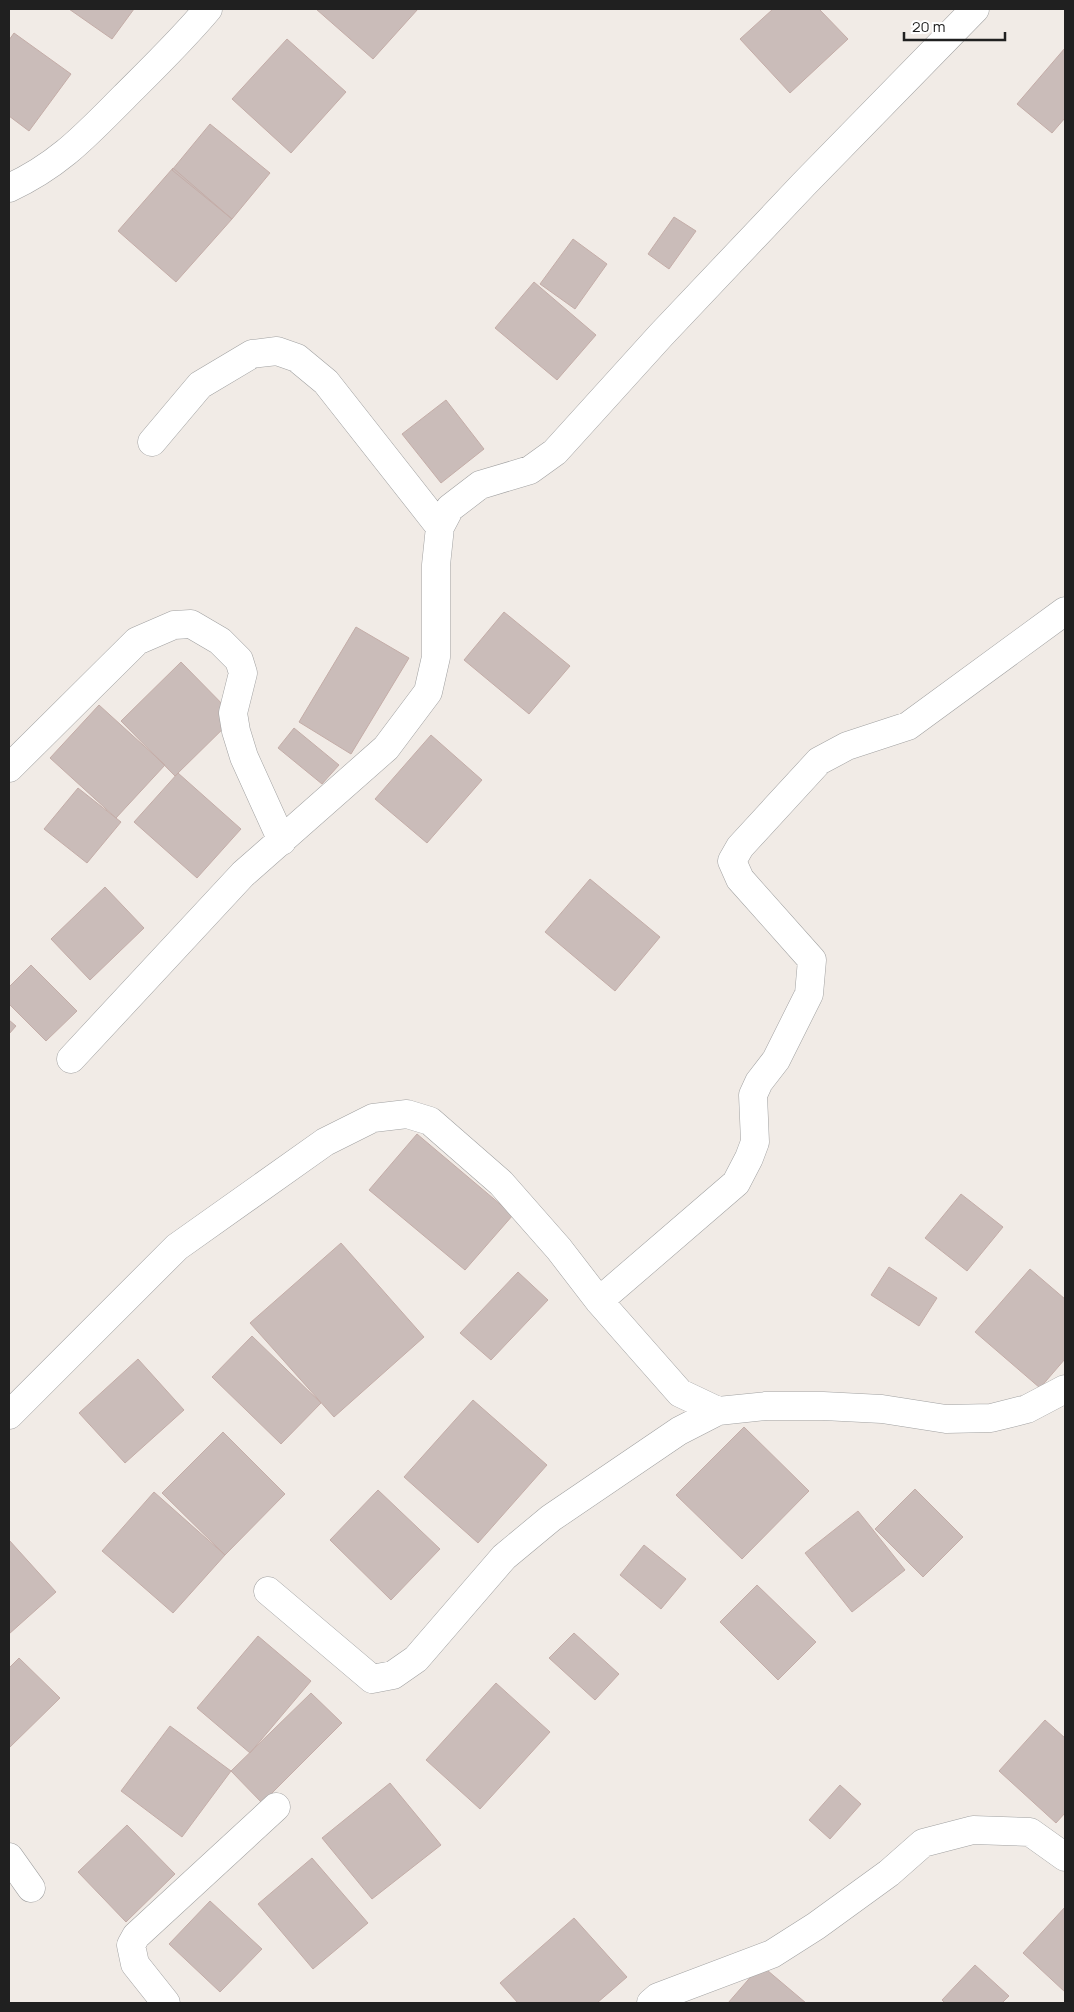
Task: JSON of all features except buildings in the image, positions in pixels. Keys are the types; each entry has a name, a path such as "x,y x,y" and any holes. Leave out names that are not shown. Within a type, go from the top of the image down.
{"street":[{"path":"9,188 45,170 76,145 180,41 208,9"},
{"path":"71,1059 243,874 386,748 428,692 436,657 436,565 440,526 450,508 480,485 530,470 555,452 661,335 797,191 975,9"},
{"path":"152,442 200,385 252,354 277,351 297,358 326,382 440,526"},
{"path":"599,1301 736,1183 750,1158 755,1142 753,1095 759,1082 776,1060 809,994 812,960 740,880 732,861 740,847 819,761 847,746 908,726 1065,611"},
{"path":"9,768 137,641 174,625 191,624 220,641 239,660 243,674 233,713 236,731 244,757 282,841"},
{"path":"9,1415 177,1247 325,1142 373,1118 407,1114 430,1121 464,1148 502,1183 599,1301 680,1393 718,1411"},
{"path":"268,1592 372,1679 394,1674 416,1659 504,1557 551,1518 679,1431 718,1411 766,1406 823,1406 882,1409 946,1419 991,1418 1027,1409 1065,1389"},
{"path":"166,2003 135,1964 131,1955 131,1945 136,1936 276,1807"},
{"path":"651,2003 658,1997 772,1954 816,1926 890,1873 923,1843 973,1830 1030,1832 1065,1857"},
{"path":"9,1857 32,1888"}]}
